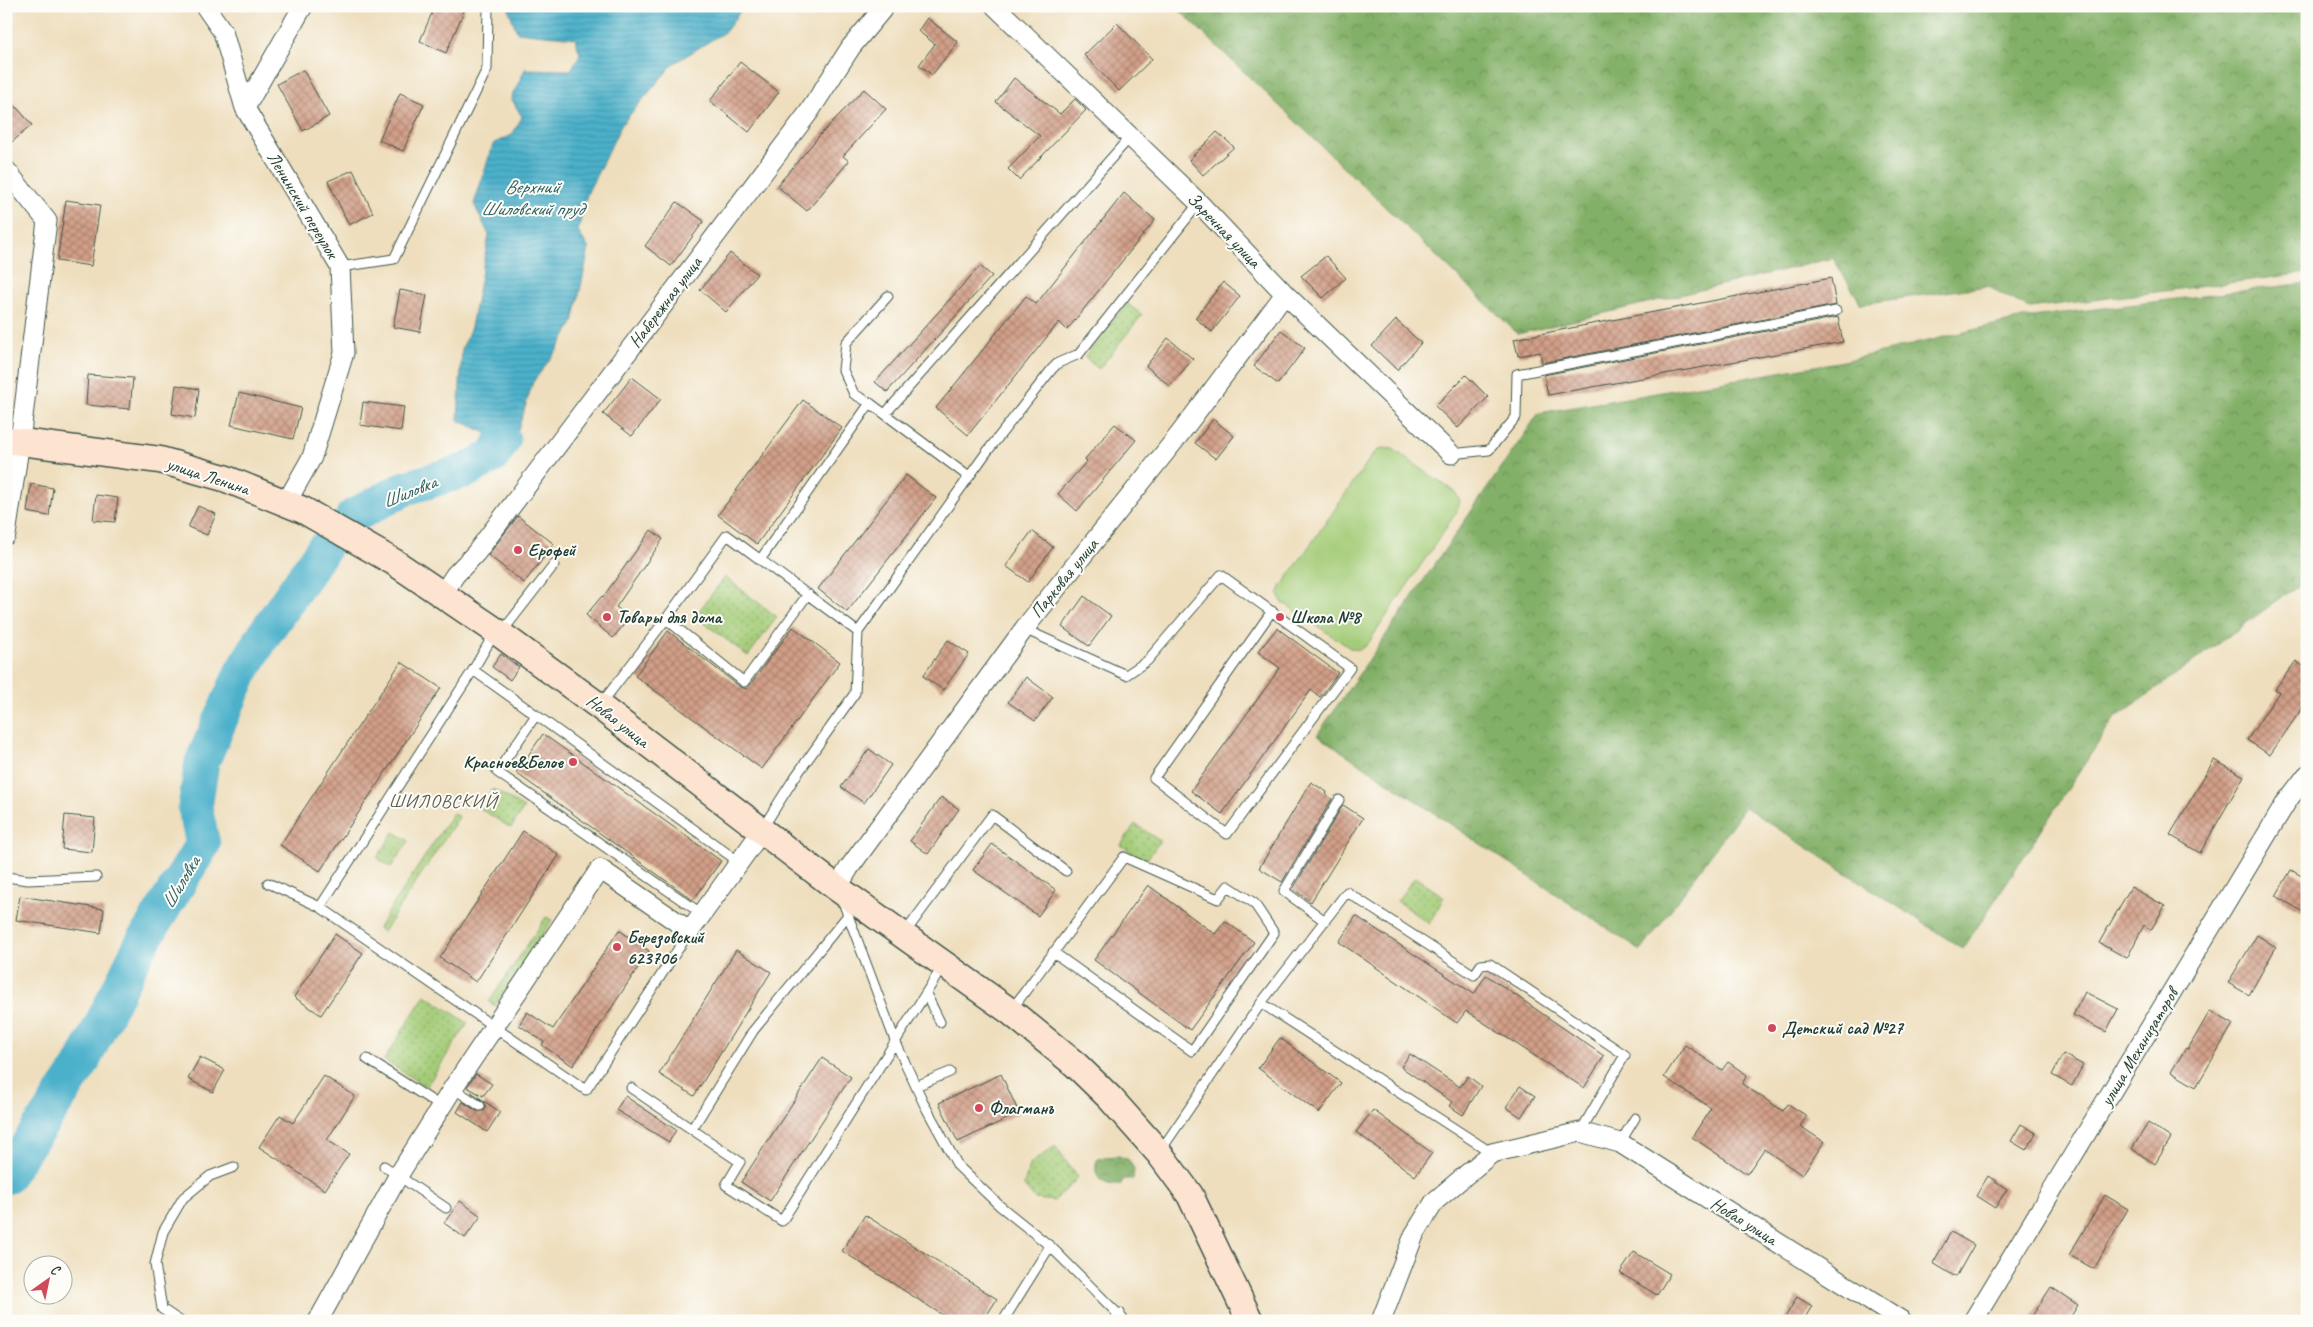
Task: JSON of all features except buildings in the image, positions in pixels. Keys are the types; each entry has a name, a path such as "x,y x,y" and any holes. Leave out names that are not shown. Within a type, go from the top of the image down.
{"street":[{"name":"Ленинский переулок","path":"205,6 222,32 245,108 340,267 344,353 295,507"},
{"path":"245,108 303,6"},
{"name":"Набережная улица","path":"442,595 454,574 476,553 809,112 851,48 885,6"},
{"name":"Заречная улица","path":"996,6 1200,203 1286,294 1451,454"},
{"path":"6,170 47,221 13,440 6,535"},
{"name":"Парковая улица","path":"843,878 1024,629 1179,436 1286,294"},
{"name":"улица Ленина","path":"13,440 160,460 224,478 295,507 394,562"},
{"name":"Новая улица","path":"394,562 498,632 599,706 761,832 843,878 903,936 1011,1012 1076,1065 1110,1098 1159,1152 1190,1195 1250,1321"},
{"name":"улица Механизаторов","path":"1973,1321 2282,810 2307,775"},
{"path":"318,1321 391,1171 442,1107 600,869 690,930 761,832"},
{"path":"1381,1321 1414,1235 1435,1201 1492,1153 1580,1132"},
{"name":"Новая улица","path":"1580,1132 1620,1144 1902,1321"}],"lane":[{"path":"340,267 394,259 487,69 488,6"},
{"path":"885,414 1131,136"},
{"path":"761,832 793,780 855,694 858,632 969,477 1052,370 1058,363 1079,354 1200,203"},
{"path":"888,296 846,343 843,370 854,394 885,414 969,477"},
{"path":"1451,454 1489,450 1516,417 1517,374 1836,311"},
{"path":"760,560 870,404"},
{"path":"599,706 666,619 727,535 858,632"},
{"path":"320,907 498,632 554,565"},
{"path":"1024,629 1126,675 1147,661 1221,575 1272,611 1350,668 1228,834 1154,778 1272,611"},
{"path":"666,619 744,682 808,594"},
{"path":"473,670 739,862"},
{"path":"536,715 496,772 702,914"},
{"path":"1325,921 1284,891 1339,800"},
{"path":"903,936 992,815 1066,871"},
{"path":"1011,1012 1053,952 1124,857 1218,899 1228,886 1254,903 1274,933 1192,1051 1053,952"},
{"path":"6,877 28,880 96,877"},
{"path":"843,878 848,914 877,997 916,1086 958,1166 1000,1206 1050,1246 1122,1317 1113,1321"},
{"path":"268,883 320,907 493,1028 586,1090 690,930"},
{"path":"1159,1152 1261,1003 1348,892 1474,975 1481,965 1490,964 1625,1055 1580,1132"},
{"path":"692,1129 753,1030 848,914"},
{"path":"631,1088 740,1162 726,1185 782,1221 896,1043 944,964"},
{"path":"926,994 940,1022"},
{"path":"1261,1003 1492,1153"},
{"path":"367,1059 442,1107"},
{"path":"916,1086 950,1072"},
{"path":"453,1088 480,1106"},
{"path":"1620,1144 1635,1118"},
{"path":"180,1321 162,1309 155,1264 163,1232 183,1198 210,1176 234,1168"},
{"path":"391,1171 446,1208"},
{"path":"1003,1321 1050,1246"}],"green space":[{"path":"1175,6 2307,6 2307,273 2029,308 1987,286 1861,304 1833,258 1518,334"},
{"path":"2307,283 2307,579 2114,719 1963,949 1745,807 1641,951 1317,735 1539,413 1844,361 2023,318"},
{"path":"1127,303 1142,315 1099,369 1084,357"},
{"path":"1382,448 1393,449 1455,492 1460,501 1456,513 1367,645 1359,650 1350,648 1282,602 1278,594 1373,454"},
{"path":"725,577 777,617 748,656 695,616"},
{"path":"493,789 524,808 511,828 481,809"},
{"path":"453,813 459,817 383,932 378,928"},
{"path":"1135,824 1160,841 1145,862 1121,845"},
{"path":"394,832 409,841 391,867 377,858"},
{"path":"1415,877 1444,897 1429,924 1397,901"},
{"path":"546,917 552,920 495,1006 489,1002"},
{"path":"425,995 468,1023 426,1087 384,1060"},
{"path":"1055,1146 1078,1178 1054,1201 1035,1199 1024,1186 1029,1165"},
{"path":"1119,1156 1129,1160 1134,1169 1133,1179 1124,1179 1120,1185 1109,1184 1100,1180 1096,1172 1097,1160 1104,1157"}],"water":[{"name":"Верхний Шиловский пруд","path":"510,6 744,6 726,31 673,64 622,124 587,194 578,231 589,249 573,323 557,350 533,382 515,439 485,476 467,470 486,451 486,433 458,420 462,349 471,327 489,235 474,204 493,144 512,135 522,117 511,98 525,69 571,70 580,54 575,38 517,32 509,10"}],"waterway":[{"name":"Шиловка","path":"353,516 406,488 467,470 493,456 503,440"},
{"name":"Шиловка","path":"6,1177 80,1067 139,948 203,844 195,808 202,762 241,673 265,633 323,549"}],"place":[{"name":"Ерофей","path":"518,550"},
{"name":"Товары для дома","path":"607,617"},
{"name":"Школа №8","path":"1280,617"},
{"name":"Красное&Белое","path":"573,762"},
{"name":"Березовский 623706","path":"617,947"},
{"name":"Детский сад №27","path":"1772,1028"},
{"name":"Флагманъ","path":"979,1108"}],"district":[{"name":"ШИЛОВСКИЙ","path":"443,800"}]}
